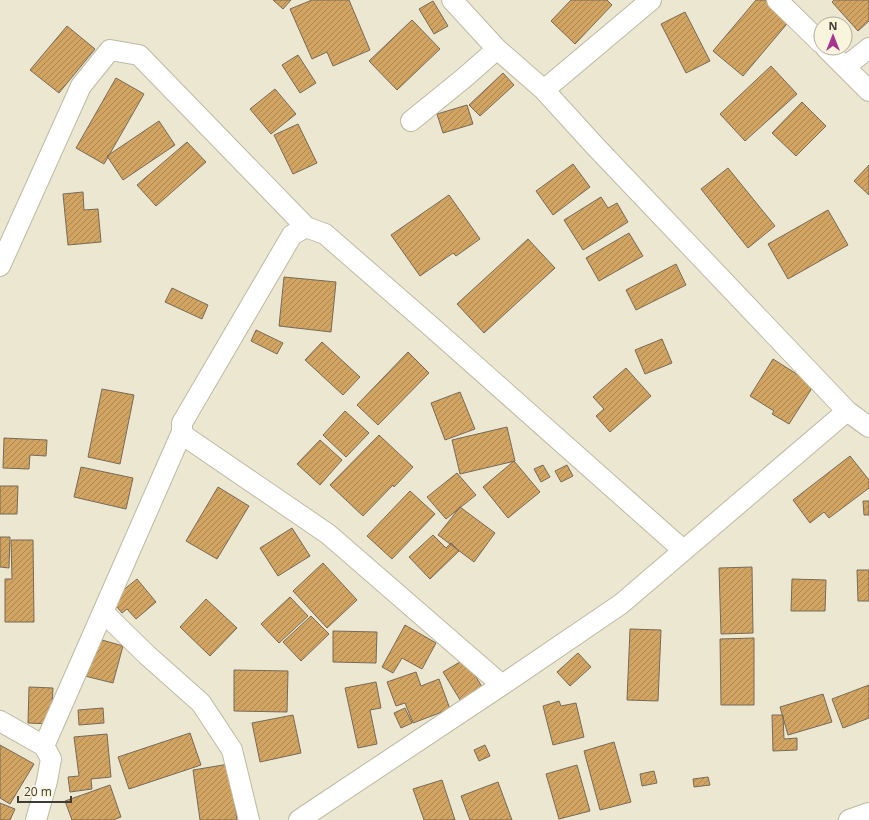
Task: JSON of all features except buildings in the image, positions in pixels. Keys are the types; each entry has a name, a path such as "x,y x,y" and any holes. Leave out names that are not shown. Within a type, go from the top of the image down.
{"street":[{"path":"452,0 498,49 544,90 595,146 847,410 869,426"},
{"path":"544,90 651,0"},
{"path":"777,0 813,35"},
{"path":"845,67 869,48"},
{"path":"411,121 498,49"},
{"path":"0,266 81,86 110,50 139,55 306,227 325,234 683,550"},
{"path":"834,56 869,91"},
{"path":"44,746 182,432 182,423 292,235 306,227"},
{"path":"299,820 621,604 847,410"},
{"path":"182,432 186,437 328,534 502,685"},
{"path":"103,612 147,655 201,703 232,750 249,820"},
{"path":"0,721 44,746 51,759 47,781 36,820"},
{"path":"849,820 869,813"}]}
